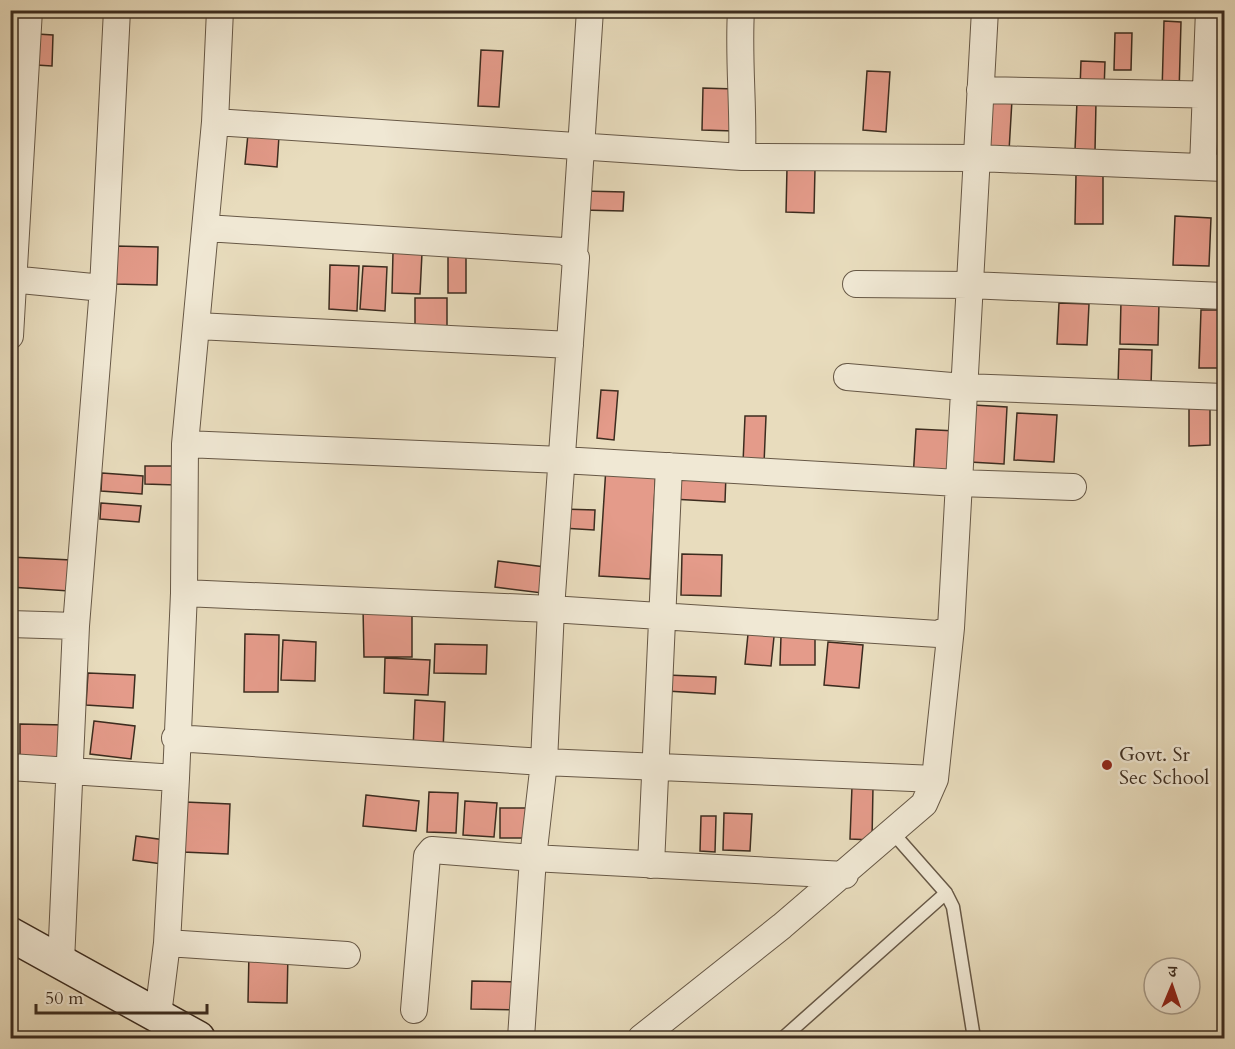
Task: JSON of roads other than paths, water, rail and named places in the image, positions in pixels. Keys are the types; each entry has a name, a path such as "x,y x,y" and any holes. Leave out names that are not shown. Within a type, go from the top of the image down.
{"street":[{"path":"10,336 29,10"},
{"path":"61,962 76,626 103,288 117,10"},
{"path":"158,1015 167,943 176,778 184,593 185,444 215,122 220,10"},
{"path":"521,1038 533,858 544,762 551,609 576,268 574,255 590,10"},
{"path":"741,10 738,52 744,110 742,157"},
{"path":"640,1038 893,833 924,804 935,779 951,628 985,10"},
{"path":"215,122 742,157 976,158 1214,167 1216,95 1209,10"},
{"path":"980,90 1216,95"},
{"path":"206,228 563,251 574,255"},
{"path":"12,279 103,288"},
{"path":"856,284 969,285 1224,296"},
{"path":"197,326 570,345"},
{"path":"847,376 963,387 1224,397"},
{"path":"185,444 561,460 958,483 1073,487"},
{"path":"651,864 669,466"},
{"path":"184,593 551,609 938,634 951,628"},
{"path":"10,624 76,626"},
{"path":"176,738 544,762 935,779"},
{"path":"10,767 176,778"},
{"path":"414,1010 429,853 432,850 533,858 844,875"},
{"path":"10,934 198,1038"},
{"path":"167,943 347,955"}],"lane":[{"path":"893,833 946,893 957,923 974,1038"},
{"path":"783,1038 946,893"}],"place":[{"name":"Govt. Sr Sec School","path":"1107,765"}]}
